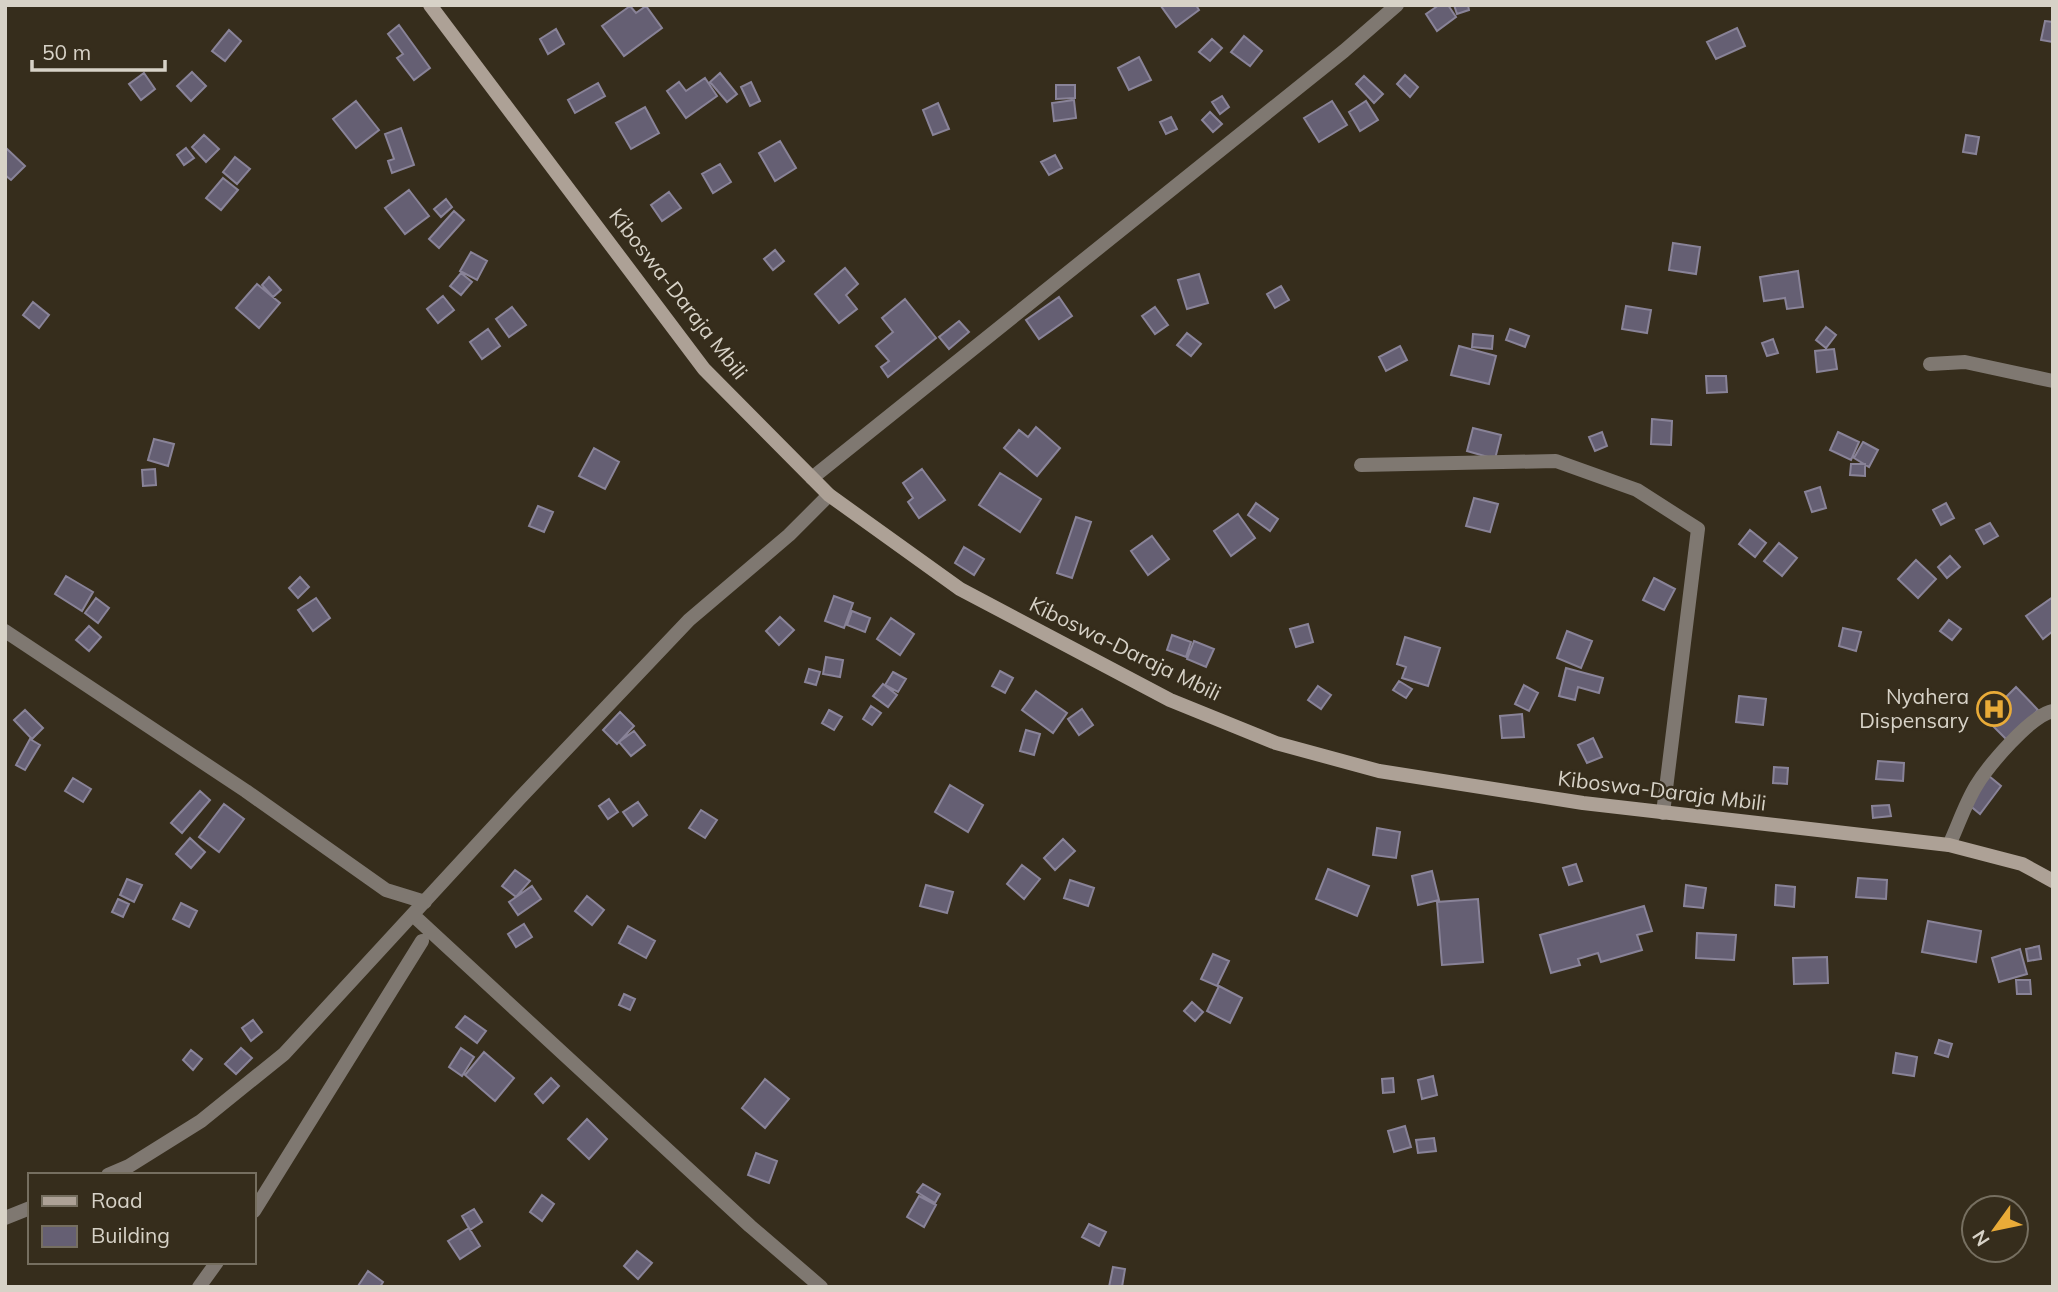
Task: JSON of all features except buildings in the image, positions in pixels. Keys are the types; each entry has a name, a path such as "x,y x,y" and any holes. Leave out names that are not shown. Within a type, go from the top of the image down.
{"main road":[{"name":"Kiboswa-Daraja Mbili","path":"430,5 704,369 829,495 960,589 1170,700 1276,743 1379,771 1583,803 1949,845 2022,864 2053,881"}],"street":[{"path":"812,478 1344,51 1396,5"},
{"path":"1930,364 1965,362 2053,381"},
{"path":"1361,465 1556,461 1637,490 1698,529 1663,813"},
{"path":"113,1173 129,1166 201,1121 284,1055 519,799 689,620 789,535 829,495"},
{"path":"5,631 246,791 386,890 425,902"},
{"path":"1949,845 1976,785 2017,736 2045,712 2053,711"},
{"path":"413,915 750,1226 821,1287"},
{"path":"256,1207 422,941"},
{"path":"5,1218 28,1209"},
{"path":"199,1287 216,1264"}],"place":[{"name":"Nyahera Dispensary","path":"1994,709"}]}
